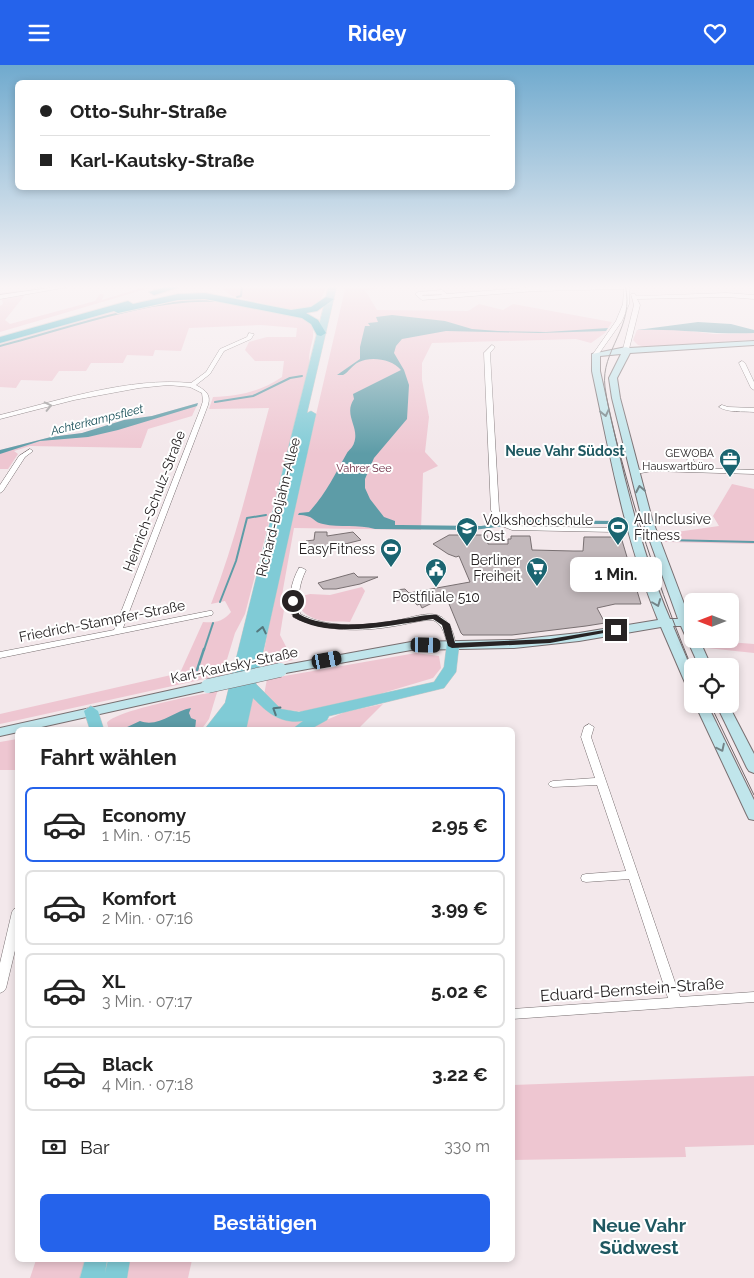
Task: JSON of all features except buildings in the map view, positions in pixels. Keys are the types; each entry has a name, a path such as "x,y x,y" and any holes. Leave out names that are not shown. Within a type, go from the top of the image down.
{"main road":[{"name":"Richard-Boljahn-Allee","path":"226,727 319,342"},
{"name":"Richard-Boljahn-Allee","path":"240,727 327,342"},
{"path":"249,685 267,704 285,716 314,715 438,685 447,677 452,666 452,646"},
{"path":"213,727 231,703"},
{"path":"304,727 340,709"},
{"path":"91,711 96,727"},
{"path":"92,1278 96,1262"},
{"path":"114,1278 118,1262"}],"street":[{"path":"0,417 153,383 173,382 193,385 208,373 222,350 241,342"},
{"path":"604,342 596,357 596,371 633,530 665,622 684,666"},
{"path":"627,342 624,357 615,372 613,383 647,519 684,619"},
{"path":"624,357 682,346 754,343"},
{"path":"602,345 624,357 643,355"},
{"path":"596,357 610,358 643,355 682,346"},
{"path":"492,347 488,353 488,372 495,510 503,524 512,528 633,530"},
{"path":"596,357 611,351"},
{"path":"742,363 754,388"},
{"name":"Heinrich-Schulz-Straße","path":"117,632 204,408 207,397 205,393 193,385"},
{"path":"722,407 727,409 754,410"},
{"path":"0,491 22,456 30,451"},
{"path":"693,454 690,460 695,470"},
{"path":"635,469 754,472"},
{"path":"302,570 297,579 293,601 296,615 305,621 322,625 372,626 434,617 446,624 452,646"},
{"name":"Friedrich-Stampfer-Straße","path":"0,655 209,613"},
{"name":"Karl-Kautsky-Straße","path":"22,727 280,670 411,646 550,641 665,622 684,622"},
{"path":"705,713 754,815"},
{"path":"726,713 754,768"},
{"path":"589,727 586,737 676,1003"},
{"name":"Karl-Kautsky-Straße","path":"0,732 15,729"},
{"path":"553,784 600,781"},
{"path":"586,878 632,875"},
{"path":"0,988 15,925"},
{"name":"Eduard-Bernstein-Straße","path":"515,1014 754,997"}],"green space":[{"path":"9,342 184,342 181,351 155,350 153,356 127,355 123,363 91,363 86,371 59,371 52,381 21,380 16,388 0,387 0,344"},
{"path":"249,342 312,342 309,359 310,365 245,614 235,633 209,719 203,727 108,727 107,723 113,718 139,709 214,692 218,676 0,724 0,714 180,673 203,622 218,621 225,618 231,612 225,601 211,604 236,531 269,408 209,409 213,397 232,396 249,392 282,377 284,361 255,361 245,350"},
{"name":"Vahrer See","path":"333,342 482,342 432,343 422,363 422,380 429,417 425,452 438,466 423,473 421,530 294,528 280,606 284,610 280,635 293,660 261,667 278,579"},
{"path":"635,342 729,342 645,347"},
{"path":"198,403 192,416 148,429 141,448 30,446 14,451 18,454 8,469 0,469 0,450 51,437 82,433 124,420 152,416"},
{"path":"732,484 754,489 754,544 665,542 662,534 719,526 713,516"},
{"path":"362,587 365,591 350,622 317,619 310,617 300,608 302,596 310,594 330,595"},
{"path":"739,643 754,644 754,653 707,648 739,648"},
{"path":"416,653 439,656 441,668 433,678 336,707 307,712 278,709 264,695 267,679"},
{"path":"251,696 264,706 307,719 295,727 245,727"},
{"path":"383,704 360,727 310,727 345,712"},
{"path":"15,739 15,770 0,770 0,742"},
{"path":"754,1076 754,1145 685,1147 686,1157 515,1160 515,1085"},
{"path":"35,1262 86,1262 83,1278 30,1278"},
{"path":"128,1262 192,1262 188,1278 124,1278"}],"water":[{"name":"Vahrer See","path":"361,342 400,342 394,353 404,370 409,385 407,419 374,458 365,479 365,488 370,499 384,517 395,521 395,525 481,526 521,520 620,521 621,524 519,524 474,530 375,529 323,524 308,516 298,515 299,513 309,512 315,505 353,444 355,432 350,410 354,399 353,394 401,370 387,361 369,359 357,363 343,375 337,375 360,359"},
{"path":"198,403 197,406 118,430 88,437 40,441 0,454 0,450 51,437 82,433 124,420 152,416"},
{"path":"191,708 189,713 191,718 196,720 195,727 127,727 140,721 147,723 160,721"}],"waterway":[{"path":"0,346 15,342"},
{"name":"Achterkampsfleet","path":"215,402 253,396 290,378 302,376"},
{"path":"220,602 236,561 247,518 266,515"},
{"path":"666,540 754,542"},
{"path":"204,650 213,623"},
{"path":"197,670 204,649"}],"tram line":[{"path":"615,342 605,374 605,387 611,418 646,545 688,658"},
{"path":"714,713 754,795"}],"place":[{"name":"GEWOBA Hauswartbüro","path":"730,478"},
{"name":"All Inclusive Fitness","path":"618,546"},
{"name":"Volkshochschule Ost","path":"467,547"},
{"name":"EasyFitness","path":"391,568"},
{"name":"Berliner Freiheit","path":"537,587"},
{"name":"Postfiliale 510","path":"436,588"}],"district":[{"name":"Neue Vahr Südost","path":"565,451"},
{"name":"Neue Vahr Südwest","path":"639,1236"}],"route":[{"path":"293,601 296,615 305,621 322,625 372,626 434,617 446,624 452,646 504,645 550,641 616,630"}]}
